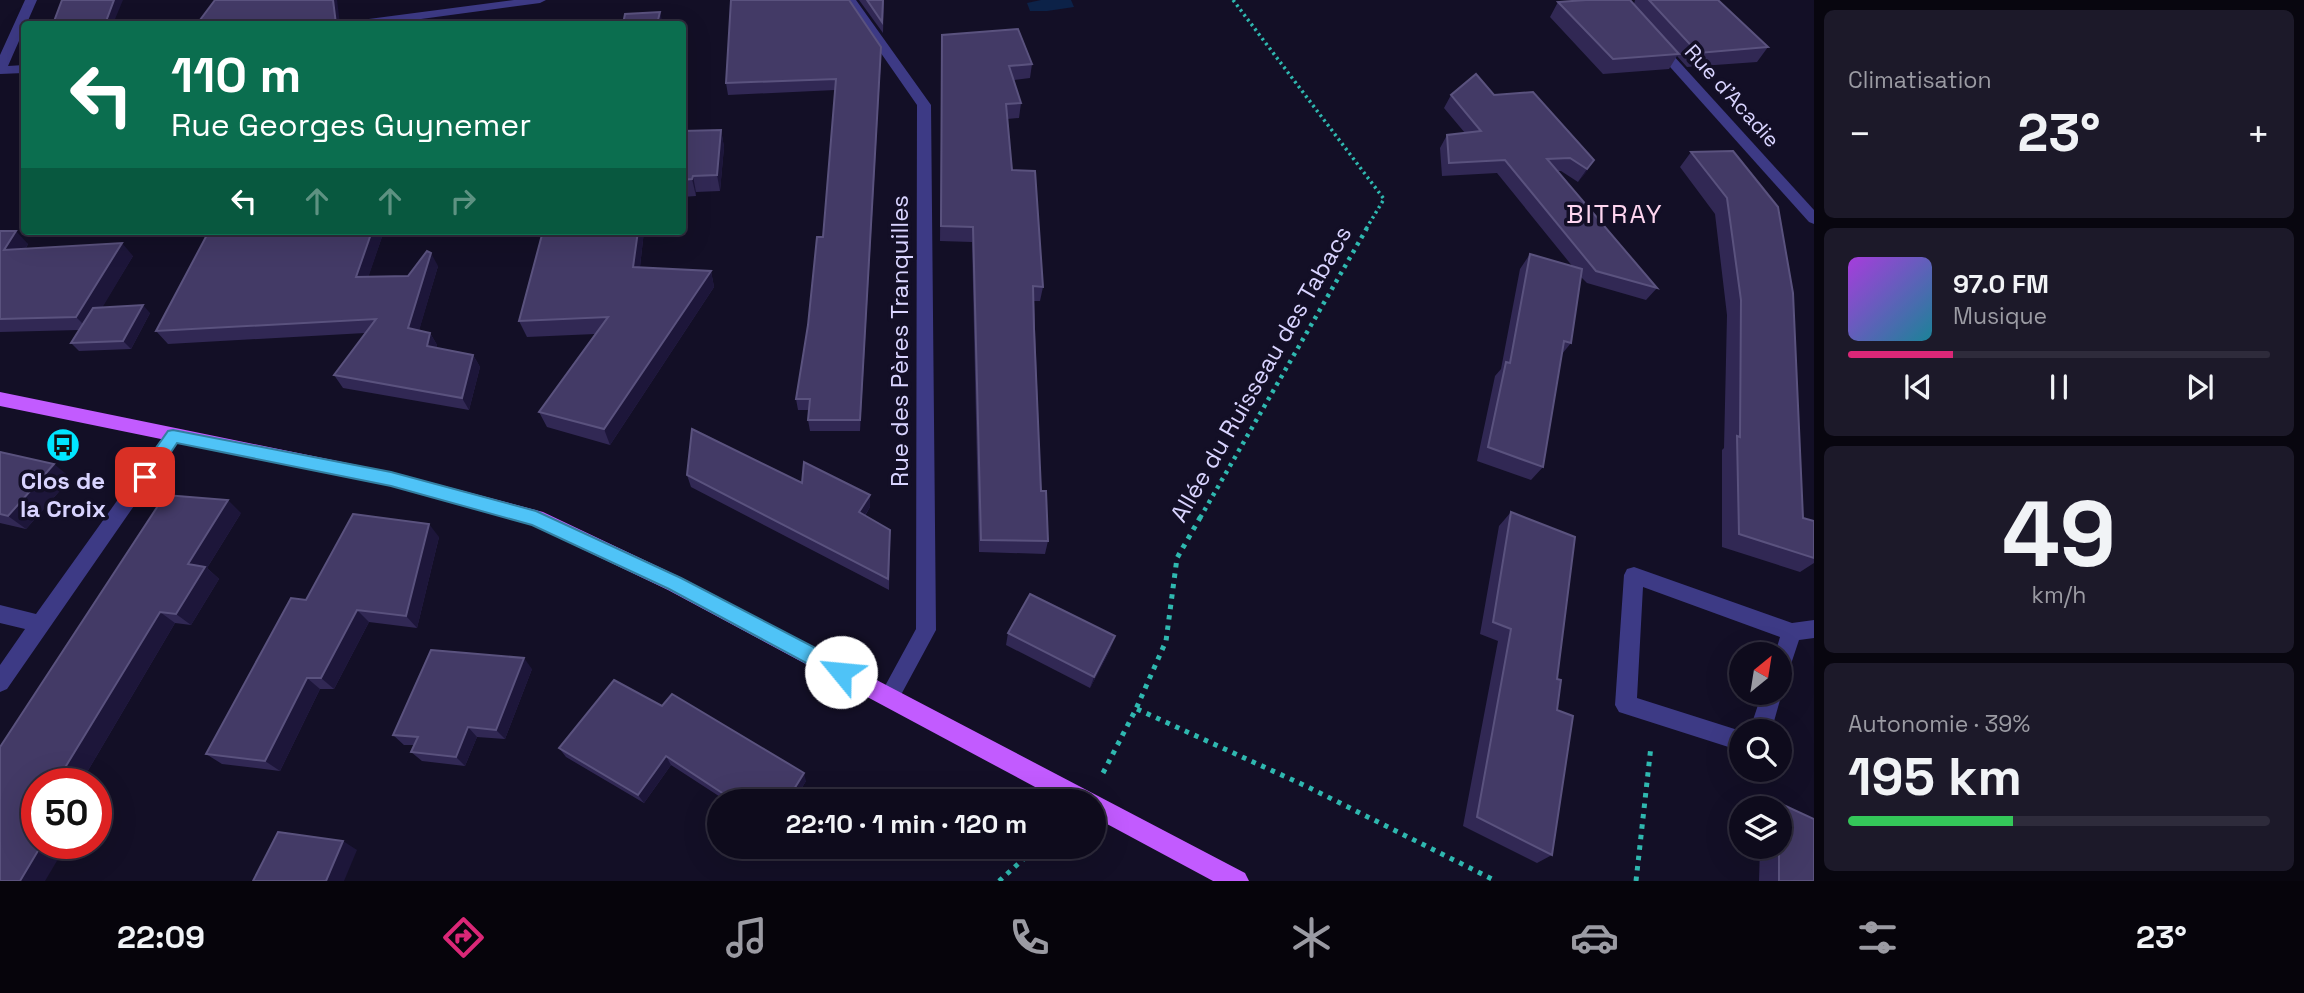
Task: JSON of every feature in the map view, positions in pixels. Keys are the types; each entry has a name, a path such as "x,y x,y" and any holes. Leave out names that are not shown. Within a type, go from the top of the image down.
{"main road":[{"path":"0,399 391,479 536,519 675,584 1062,789"},
{"path":"1106,811 1237,881"}],"street":[{"path":"22,21 31,0"},
{"path":"383,21 540,0"},
{"name":"Rue des Pères Tranquilles","path":"850,0 923,105 926,630 888,697"},
{"path":"21,22 0,69 21,69"},
{"name":"Rue d'Acadie","path":"1651,38 1814,219"},
{"path":"0,682 173,436"},
{"path":"1729,737 1626,705 1633,575 1792,632 1814,629"},
{"path":"0,614 40,624"},
{"path":"1789,642 1792,632"}],"path":[{"name":"Allée du Ruisseau des Tabacs","path":"1100,778 1136,709 1166,641 1177,558 1384,199 1233,0"},
{"path":"1136,709 1308,787 1496,881"},
{"path":"1636,881 1654,714"},
{"path":"999,881 1024,859"}],"water":[{"path":"1071,0 1074,7 1030,11 1027,3"}],"building":[{"path":"62,0 114,0 106,21 54,21"},
{"path":"215,0 333,0 336,21 199,21"},
{"path":"731,0 849,0 881,47 860,420 808,420 810,399 796,399 808,325 817,237 823,237 836,79 726,83"},
{"path":"867,0 883,0 882,22"},
{"path":"1630,0 1679,54 1613,59 1558,2"},
{"path":"1649,0 1718,0 1768,47 1698,53"},
{"path":"660,12 658,21 624,21 625,14"},
{"path":"1018,29 1032,64 1009,66 1021,103 1006,104 1012,170 1035,171 1043,287 1033,286 1034,329 1041,491 1046,491 1048,541 981,540 973,227 941,226 942,35"},
{"path":"1476,74 1494,95 1533,92 1594,160 1587,169 1570,158 1547,159 1657,288 1596,271 1505,160 1449,163 1447,135 1481,131 1451,95"},
{"path":"721,130 717,175 693,176 692,179 686,180 686,131"},
{"path":"1733,151 1778,207 1793,293 1803,518 1814,521 1814,558 1739,534 1737,436 1740,437 1741,300 1727,198 1691,152"},
{"path":"0,231 16,231 4,250 122,243 76,317 0,319"},
{"path":"207,235 371,235 356,277 408,276 427,251 431,253 408,328 430,333 427,346 473,355 462,398 334,375 376,319 156,331"},
{"path":"542,235 637,235 633,267 711,271 604,429 539,412 608,317 519,321"},
{"path":"1530,254 1582,269 1571,343 1564,341 1543,467 1488,447 1506,362 1510,363"},
{"path":"143,305 123,341 71,343 93,308"},
{"path":"692,429 802,483 804,462 870,495 859,512 890,530 888,579 687,475"},
{"path":"0,452 54,464 8,516 0,514"},
{"path":"165,495 228,500 188,564 205,567 176,614 160,612 65,768 21,768 21,859 33,859 20,881 0,881 0,747"},
{"path":"1511,512 1575,537 1557,679 1561,680 1557,710 1573,716 1552,855 1477,817 1511,629 1493,622"},
{"path":"353,514 429,524 406,616 357,610 321,678 307,678 265,761 206,754 291,598 306,600"},
{"path":"1030,594 1115,636 1094,677 1008,633"},
{"path":"431,650 524,658 496,730 468,727 456,757 411,752 418,737 393,735"},
{"path":"614,680 662,706 672,694 804,773 794,789 716,789 666,756 638,795 559,748"},
{"path":"1792,809 1814,819 1814,881 1779,881 1779,859 1792,859"},
{"path":"278,832 343,841 326,881 253,881"}],"place":[{"name":"Clos de la Croix","path":"63,445"}],"district":[{"name":"BITRAY","path":"1615,214"}],"route":[{"path":"145,477 173,436 391,479 536,519 675,584 841,672"}]}
